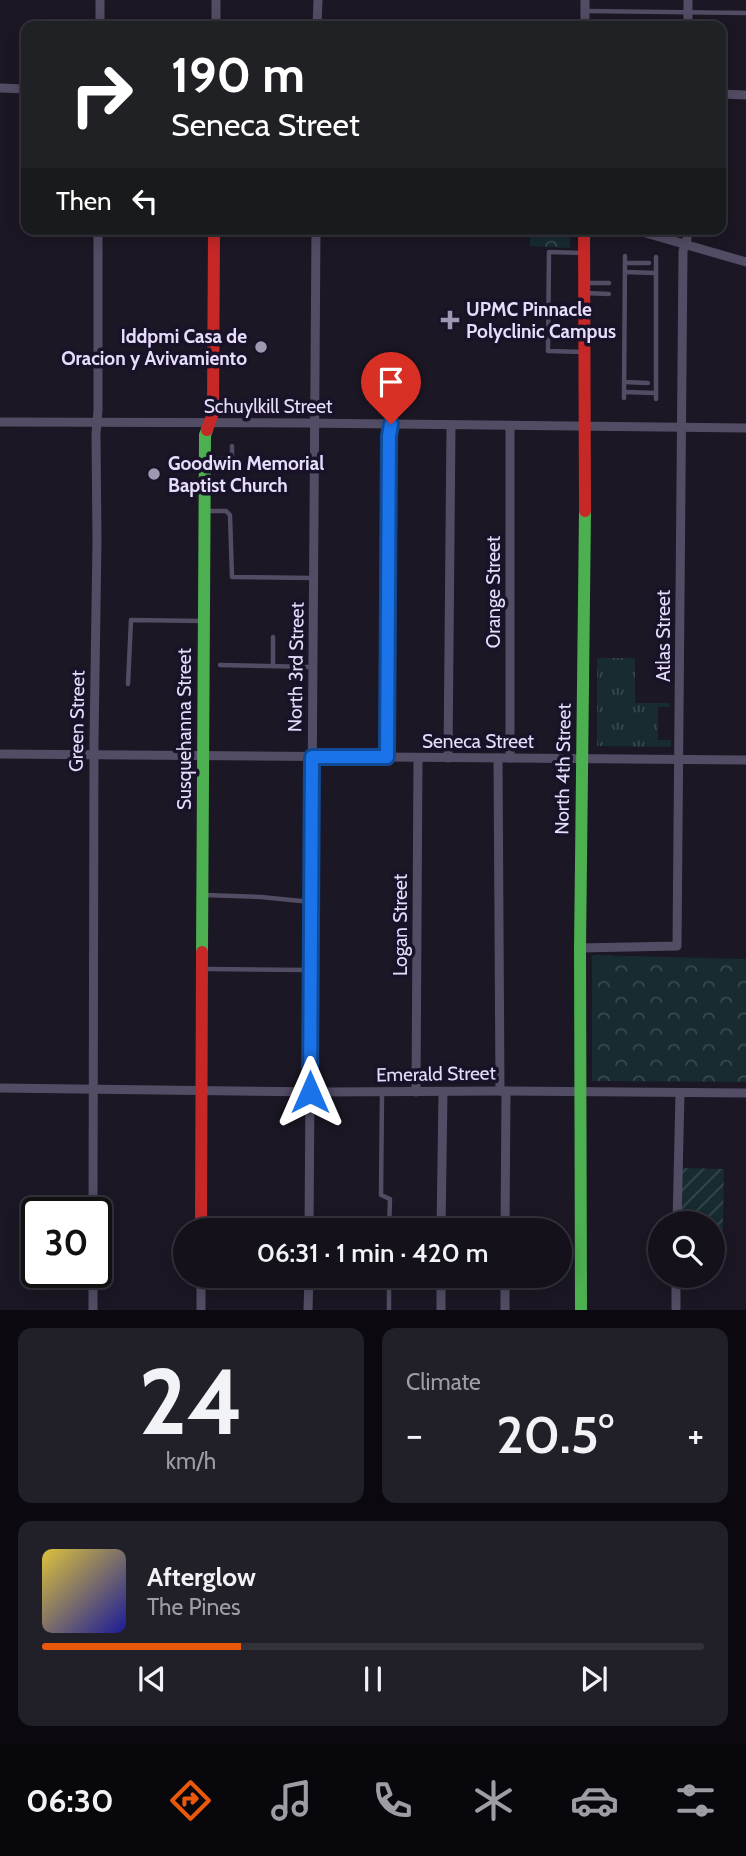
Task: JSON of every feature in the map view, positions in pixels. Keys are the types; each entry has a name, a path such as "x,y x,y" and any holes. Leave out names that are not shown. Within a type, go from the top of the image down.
{"street":[{"path":"100,0 100,21"},
{"path":"216,0 216,21"},
{"path":"317,21 318,0"},
{"path":"585,21 586,0"},
{"path":"688,0 688,21"},
{"path":"0,88 21,89"},
{"path":"726,94 746,95"},
{"name":"Green Street","path":"93,1197 98,235"},
{"name":"Susquehanna Street","path":"201,1218 205,435 213,413 214,235"},
{"name":"North 3rd Street","path":"309,1218 316,235"},
{"name":"North 4th Street","path":"581,1310 580,948 586,427 584,235"},
{"path":"653,235 746,262"},
{"name":"Atlas Street","path":"580,948 677,946 683,251 686,235"},
{"name":"Schuylkill Street","path":"0,422 746,428"},
{"path":"387,757 391,424"},
{"path":"448,758 451,425"},
{"name":"Orange Street","path":"510,426 510,758"},
{"name":"Seneca Street","path":"0,754 746,760"},
{"name":"Logan Street","path":"416,1092 418,758"},
{"path":"498,758 505,1218"},
{"name":"Emerald Street","path":"0,1088 746,1093"},
{"path":"442,1218 443,1092"},
{"path":"677,1211 680,1093"},
{"path":"93,1288 93,1310"},
{"path":"201,1288 201,1310"},
{"path":"309,1288 309,1310"},
{"path":"441,1288 441,1310"},
{"path":"505,1288 505,1310"},
{"path":"676,1288 676,1310"}],"lane":[{"path":"585,11 746,13"},
{"path":"584,253 549,252 548,351 585,352"},
{"path":"625,256 624,395 656,396 656,257"},
{"path":"625,263 649,263"},
{"path":"625,272 656,273"},
{"path":"584,288 609,283"},
{"path":"584,288 609,294"},
{"path":"624,382 648,383"},
{"path":"205,459 232,459 232,446"},
{"path":"205,511 226,511 230,515 232,577 314,578"},
{"path":"128,684 131,620 204,621"},
{"path":"273,637 273,666"},
{"path":"220,665 313,667"},
{"path":"202,894 311,902"},
{"path":"201,968 311,970"},
{"path":"382,1092 381,1195 390,1199 389,1218"},
{"path":"389,1288 389,1310"}],"green space":[{"path":"530,235 570,235 570,248 530,246"},
{"path":"597,658 635,658 635,703 670,703 670,707 658,707 658,740 671,740 671,747 597,746"},
{"path":"592,955 746,959 746,1082 592,1081"},
{"path":"682,1168 724,1169 723,1211 681,1211"}],"traffic: fast":[{"path":"202,952 207,430"},
{"path":"581,1310 580,948 585,511"}],"traffic: jam":[{"path":"207,430 213,413 214,235"},
{"path":"584,235 585,511"},
{"path":"201,1218 202,952"}],"place":[{"name":"UPMC Pinnacle Polyclinic Campus","path":"450,320"},
{"name":"Iddpmi Casa de Oracion y Avivamiento","path":"261,347"},
{"name":"Goodwin Memorial Baptist Church","path":"154,474"}],"route":[{"path":"310,1092 312,757 387,757 391,424"}]}
